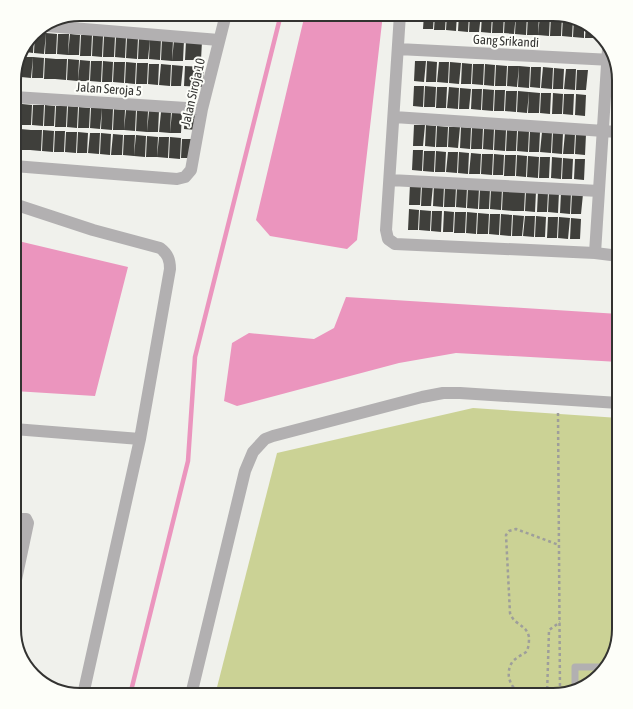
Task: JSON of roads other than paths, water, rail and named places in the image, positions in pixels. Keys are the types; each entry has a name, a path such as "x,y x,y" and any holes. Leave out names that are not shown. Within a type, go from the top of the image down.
{"street":[{"name":"Jalan Siroja 10","path":"21,167 182,179 187,175 192,166 202,109 224,21"},
{"path":"400,21 386,230 388,239 395,244 595,253 612,255"},
{"path":"56,27 219,40"},
{"name":"Gang Srikandi","path":"398,49 607,56"},
{"path":"595,253 603,131 609,63"},
{"name":"Jalan Seroja 5","path":"21,97 202,109"},
{"path":"394,117 612,132"},
{"path":"390,180 599,191"},
{"path":"21,206 93,230 160,248 166,252 170,269 140,439 85,688"},
{"path":"193,688 245,471 253,452 265,439 288,431 422,397 443,394 460,393 612,403"},
{"path":"21,430 140,439"},
{"path":"21,519 26,519 28,524 21,556"}],"lane":[{"path":"575,684 575,667 598,667"}],"waterway":[{"path":"132,688 188,461 195,357 279,21"}]}
